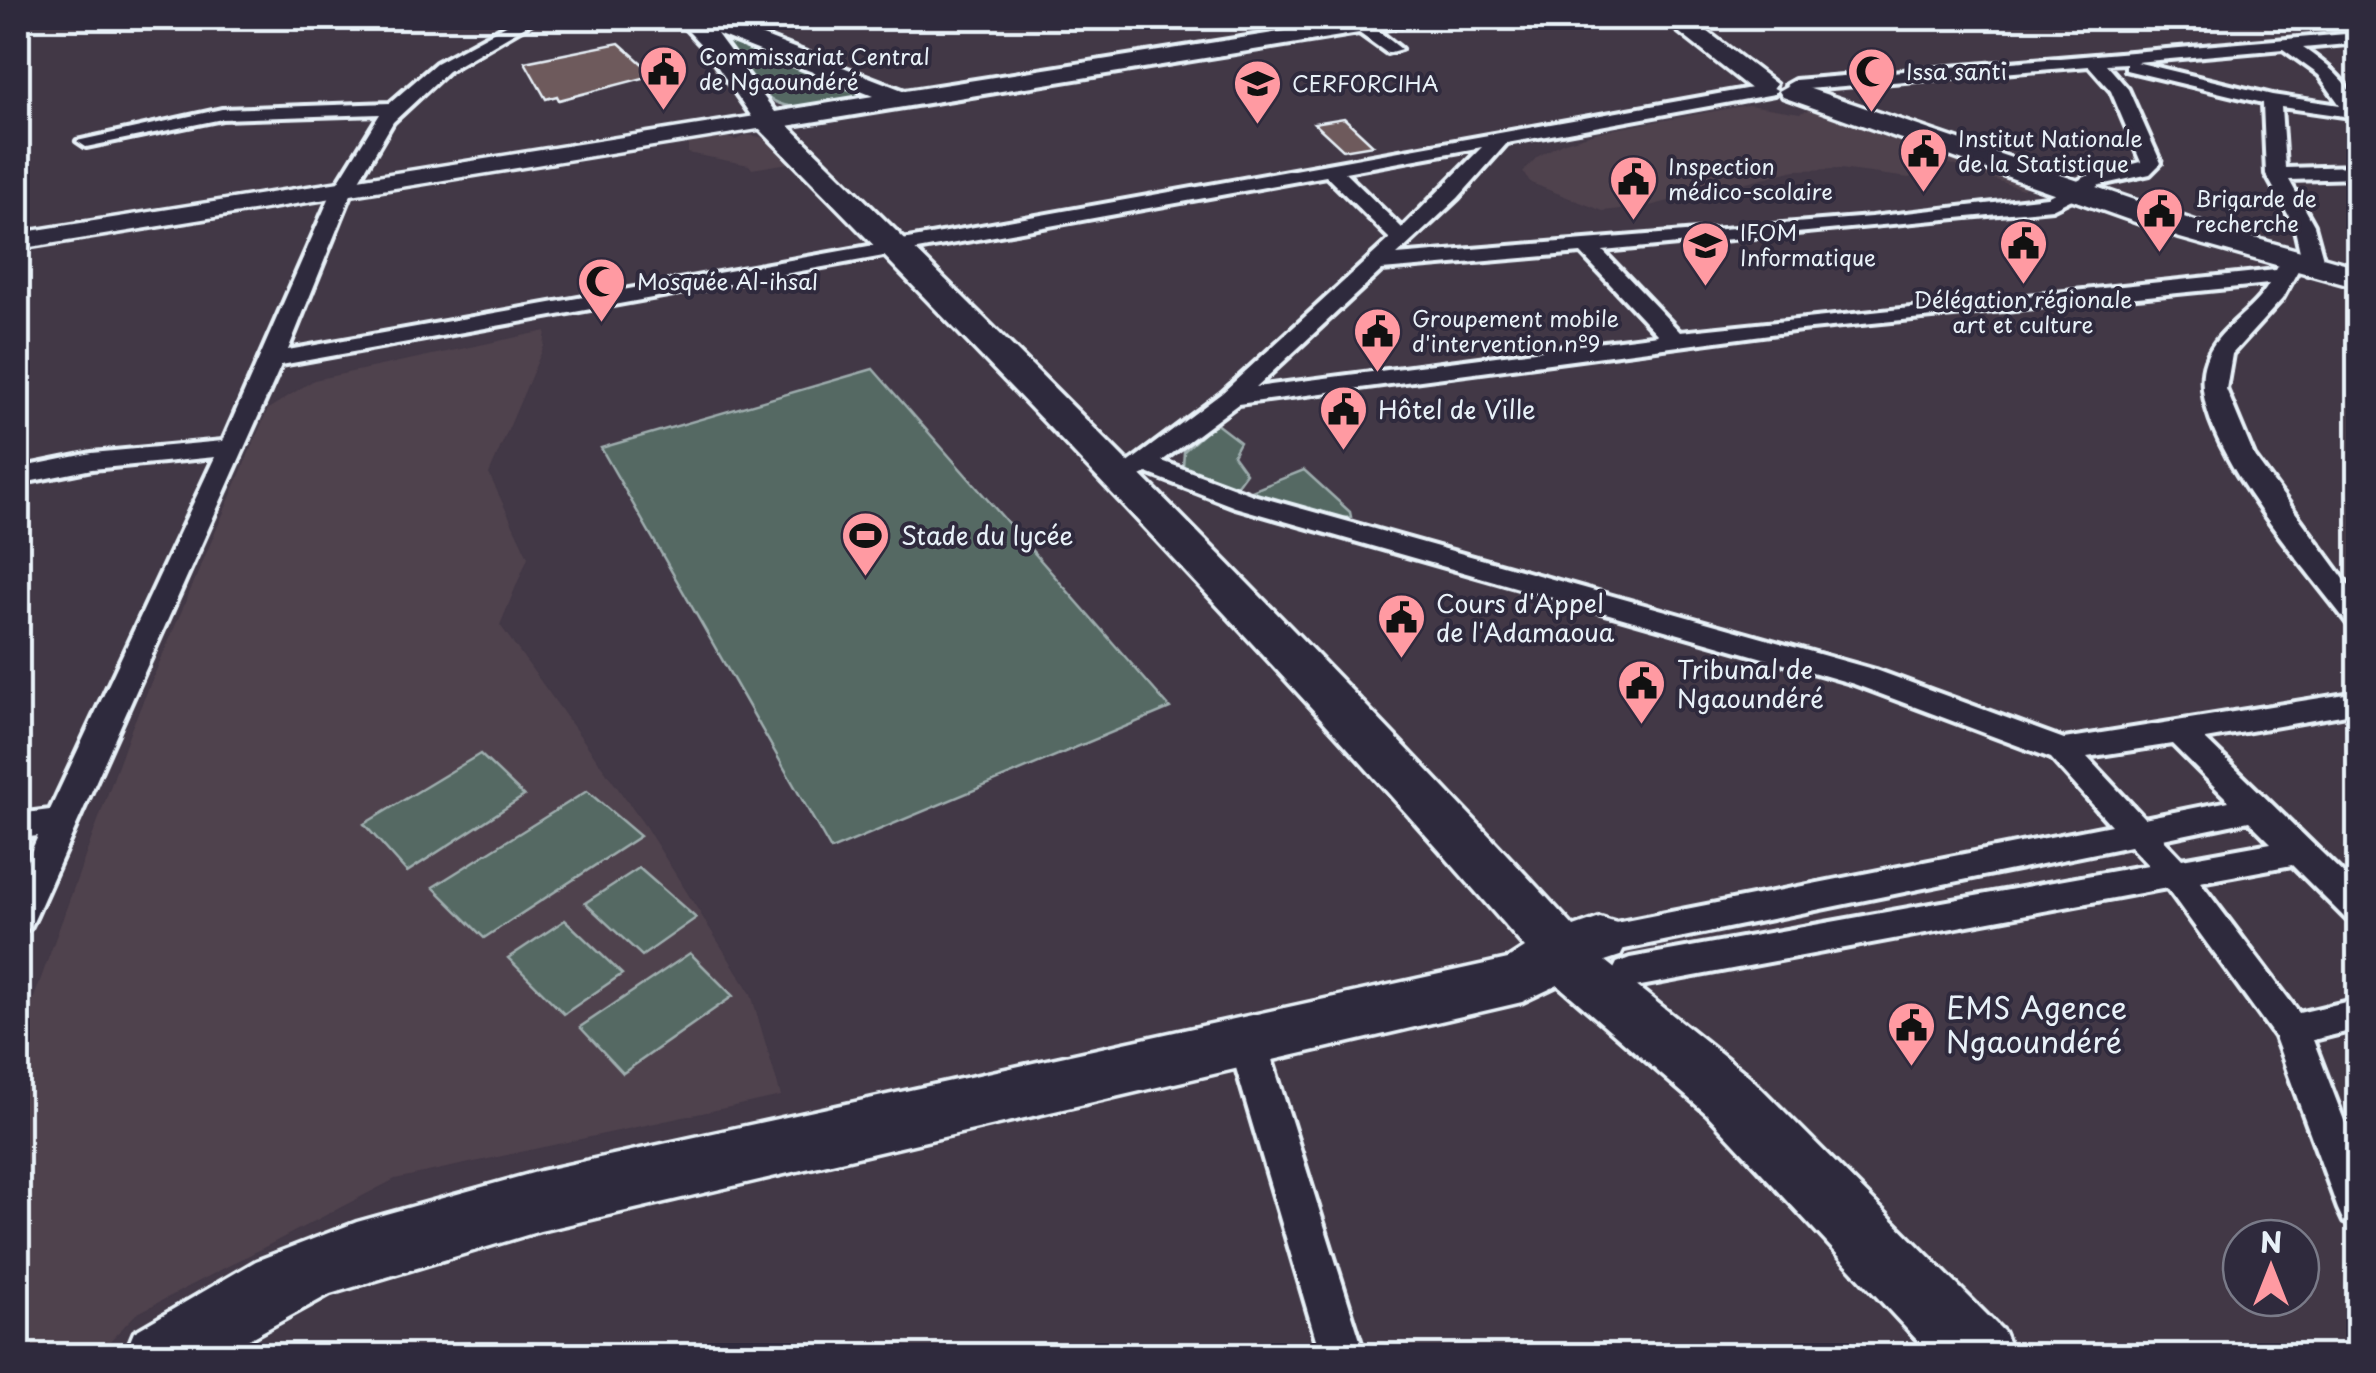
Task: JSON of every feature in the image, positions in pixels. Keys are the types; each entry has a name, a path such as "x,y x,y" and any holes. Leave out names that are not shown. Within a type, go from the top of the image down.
{"main road":[{"path":"688,18 714,46 768,121 1131,472 1582,966 1728,1094 1980,1356"},
{"path":"696,18 902,99"},
{"path":"768,121 1408,18"},
{"path":"1692,22 1781,86 2296,269 2358,278"},
{"path":"158,1356 203,1325 297,1276 402,1240 540,1201 1582,966"}],"street":[{"path":"18,918 272,360 344,190 372,138 398,108 456,56 531,18"},
{"path":"1361,26 1393,48"},
{"path":"272,360 1781,86 2358,38"},
{"path":"2288,45 2324,71 2357,113"},
{"path":"2102,60 2272,100 2357,113"},
{"path":"1371,264 1588,248 2052,204 2094,180 2143,170 2151,163 2120,89 2102,60"},
{"path":"2272,100 2276,174 2304,225 2296,269 2216,360 2210,388 2220,423 2262,488 2358,616"},
{"path":"86,141 222,114 398,108"},
{"path":"18,241 768,121"},
{"path":"1131,472 1231,398 1371,264 1451,194 1500,139"},
{"path":"1330,169 1401,238"},
{"path":"2276,174 2358,172"},
{"path":"1588,248 1677,342"},
{"path":"1231,398 1677,342 1801,322 2296,269"},
{"path":"18,476 92,460 230,448"},
{"path":"1131,472 1865,677 2062,750 2175,874 2291,1030 2358,1208"},
{"path":"2062,750 2358,702"},
{"path":"2179,732 2358,908"},
{"path":"1582,966 2134,830 2255,808"},
{"path":"18,826 60,821"},
{"path":"1582,966 2298,852"},
{"path":"2291,1030 2358,1014"},
{"path":"1248,1044 1343,1356"}],"shaded area":[{"path":"1748,105 1800,113 1821,106 2041,181 2022,189 1927,156 1928,169 1909,178 1840,169 1795,170 1649,206 1603,211 1531,183 1523,172 1537,157 1562,143 1598,132"},
{"path":"748,135 766,138 789,163 752,169 749,165 688,153 688,144 702,138 721,136 736,140"},
{"path":"546,331 544,346 489,474 528,557 500,625 645,826 751,994 781,1096 395,1179 136,1314 96,1355 18,1356 18,1031 31,1006 132,727 268,409 314,380"}],"green space":[{"path":"722,38 860,90 852,101 786,106 762,92"},
{"name":"Stade du lycée","path":"873,369 1170,708 831,850 601,448"},
{"path":"1215,423 1240,442 1233,455 1246,473 1235,488 1192,475 1183,467 1184,451"},
{"path":"1304,470 1351,517 1336,519 1249,492"},
{"path":"480,754 524,796 407,872 364,824"},
{"path":"587,791 640,836 484,938 433,887"},
{"path":"639,868 696,918 642,956 585,903"},
{"path":"565,920 622,974 564,1014 508,958"},
{"path":"690,953 733,996 623,1073 580,1027"}],"building":[{"path":"619,43 655,75 559,100 557,96 546,99 525,62"},
{"path":"1344,118 1373,145 1343,150 1314,123"}],"place":[{"name":"Commissariat Central de Ngaoundéré","path":"664,112"},
{"name":"Issa santi","path":"1871,114"},
{"name":"CERFORCIHA","path":"1257,126"},
{"name":"Institut Nationale de la Statistique","path":"1923,194"},
{"name":"Inspection médico-scolaire","path":"1633,222"},
{"name":"Brigarde de recherche","path":"2160,254"},
{"name":"Délégation régionale art et culture","path":"2023,286"},
{"name":"IFOM Informatique","path":"1705,288"},
{"name":"Mosquée Al-ihsaI","path":"602,324"},
{"name":"Groupement mobile d'intervention n°9","path":"1377,374"},
{"name":"Hôtel de Ville","path":"1343,452"},
{"name":"Stade du lycée","path":"866,578"},
{"name":"Cours d'Appel de l'Adamaoua","path":"1401,660"},
{"name":"Tribunal de Ngaoundéré","path":"1642,726"},
{"name":"EMS Agence Ngaoundéré","path":"1911,1068"}]}
